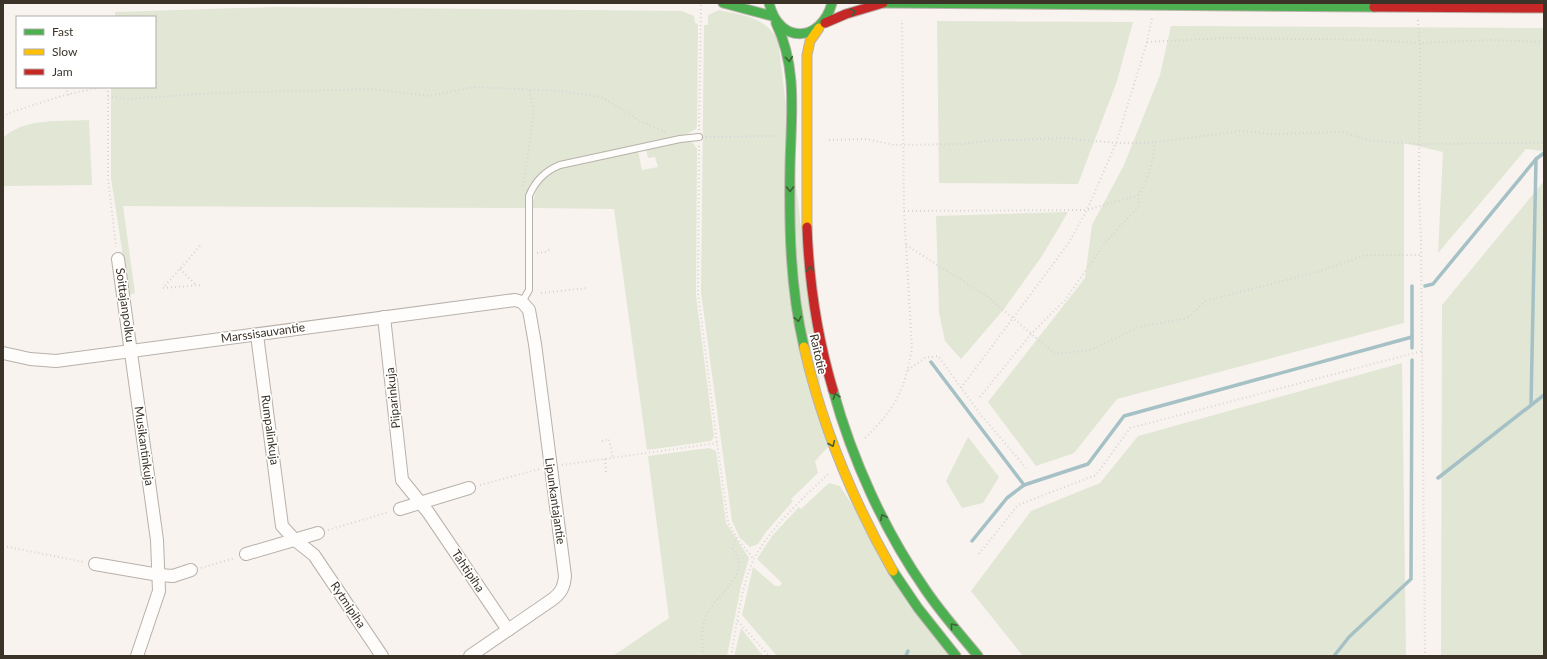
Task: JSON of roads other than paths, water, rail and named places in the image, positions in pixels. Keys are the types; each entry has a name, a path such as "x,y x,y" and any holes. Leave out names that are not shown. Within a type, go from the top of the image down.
{"main road":[{"path":"723,3 774,20 786,30 798,34 813,32 822,25 846,14 882,3 1544,8"},
{"name":"Raitotie","path":"769,3 774,20 785,38 789,54 791,80 790,225 794,300 806,361 823,421 865,520 897,578 928,621 956,656"},
{"name":"Raitotie","path":"832,3 829,16 810,41 806,56 806,224 811,291 824,359 847,429 879,509 910,567 941,612 978,656"}],"street":[{"name":"Soittajanpolku","path":"118,258 131,351"},
{"name":"Marssisauvantie","path":"3,353 30,359 56,360 257,335 284,330 515,300 522,302"},
{"name":"Lipunkantajantie","path":"470,656 553,599 561,591 564,584 565,576 529,310 522,302"},
{"name":"Piiparinkuja","path":"384,317 402,480"},
{"name":"Rumpalinkuja","path":"257,335 282,526"},
{"name":"Musikantinkuja","path":"131,351 157,540 159,575 159,591 137,656"},
{"name":"Tahtipiha","path":"402,480 425,507 508,630"},
{"path":"400,509 425,507 469,488"},
{"name":"Rytmipiha","path":"282,526 295,540 314,555 382,656"},
{"path":"246,554 318,533"},
{"path":"95,564 159,575 174,576 191,570"}],"lane":[{"path":"522,302 529,290 529,196 532,188 540,177 551,168 560,164 680,139 699,137"}],"waterway":[{"path":"1425,286 1433,284 1536,159 1544,153"},
{"path":"1531,405 1536,159"},
{"path":"1412,286 1412,348"},
{"path":"972,541 1007,498 1024,485 1088,464 1124,416 1412,337"},
{"path":"1334,656 1349,637 1411,579 1412,360"},
{"path":"931,362 1024,485"},
{"path":"1438,478 1544,395"},
{"path":"906,656 908,651"}]}
